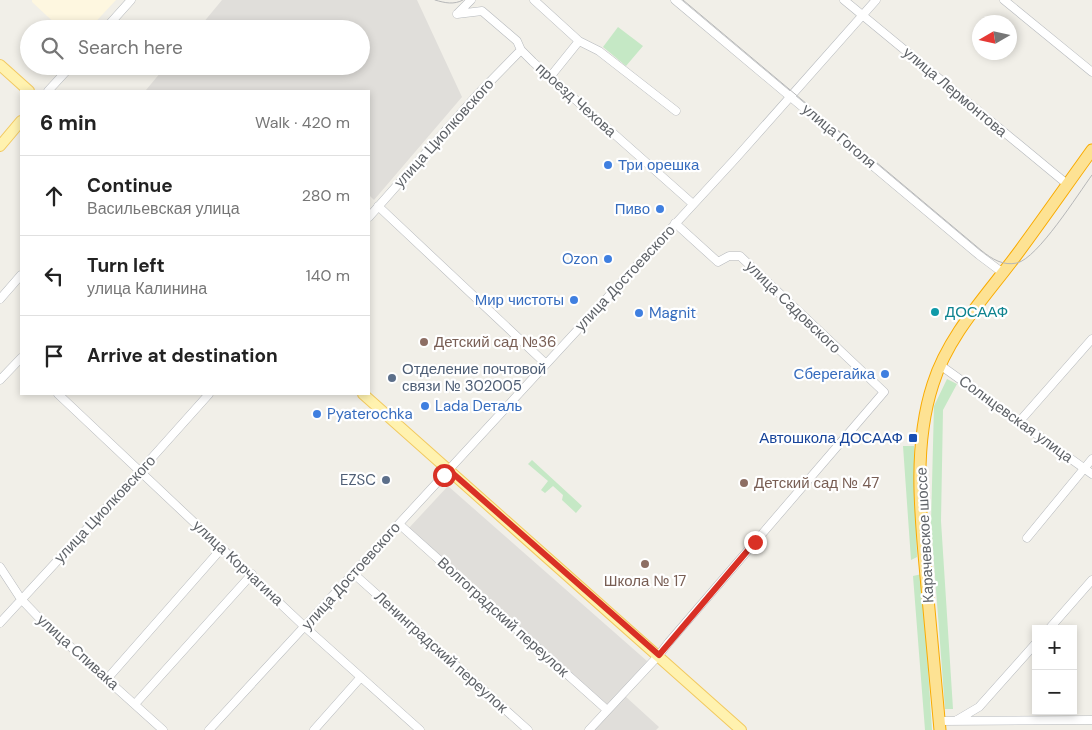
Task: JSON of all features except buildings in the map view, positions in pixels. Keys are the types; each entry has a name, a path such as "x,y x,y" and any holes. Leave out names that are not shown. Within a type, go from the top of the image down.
{"highway":[{"name":"Карачевское шоссе","path":"940,726 925,566 920,488 921,454 933,383 940,365 960,330 1092,151"}],"main road":[{"path":"0,65 27,90"},
{"path":"0,146 20,122"},
{"path":"364,395 659,655 741,730"}],"street":[{"path":"113,20 131,0"},
{"name":"проезд Чехова","path":"472,0 457,14 482,11 517,41 521,50 550,77 693,204"},
{"path":"534,0 579,41 599,51 676,111"},
{"name":"улица Гоголя","path":"675,0 792,96 980,256 1003,273"},
{"name":"улица Лермонтова","path":"844,0 1067,184"},
{"name":"улица Достоевского","path":"209,730 306,627 545,363 676,224 876,0"},
{"path":"1004,0 1092,72"},
{"path":"550,77 579,41"},
{"name":"улица Циолковского","path":"370,215 477,95 521,50"},
{"path":"49,90 62,75"},
{"path":"378,206 545,363"},
{"name":"улица Садовского","path":"659,655 884,392 740,256 729,256 718,262 676,224"},
{"path":"0,299 20,276"},
{"path":"1019,422 1092,339"},
{"path":"0,380 20,360"},
{"name":"Солнцевская улица","path":"940,365 1092,474"},
{"name":"улица Корчагина","path":"59,395 252,574 306,627 420,730"},
{"name":"улица Циолковского","path":"0,623 207,395"},
{"path":"1027,538 1092,459"},
{"name":"Волгоградский переулок","path":"399,524 608,710"},
{"path":"107,679 222,548"},
{"name":"улица Спивака","path":"0,567 3,578 43,622 163,730"},
{"path":"135,704 252,574"},
{"name":"Ленинградский переулок","path":"354,574 528,730"},
{"path":"1053,625 1092,580"},
{"path":"940,726 956,721 979,707 1032,647"},
{"path":"589,730 659,655"},
{"path":"314,730 361,678"},
{"path":"956,721 1092,720"},
{"path":"405,730 412,723"}],"shaded area":[{"path":"32,0 116,0 97,20 51,20"},
{"path":"222,0 417,0 462,97 374,200 370,196 370,90 146,90 158,75 370,75 370,20 205,20"},
{"path":"448,486 647,661 608,707 408,529"},
{"path":"625,696 659,727 656,730 594,730"}],"green space":[{"path":"618,27 643,46 626,66 603,47"},
{"path":"947,379 957,384 943,410 941,521 953,709 945,709 931,523 934,406"},
{"path":"903,446 914,446 917,557 911,560"},
{"path":"532,460 582,506 576,513 562,500 563,495 553,486 545,493 541,490 548,481 528,464"},
{"path":"922,574 932,730 925,730 913,576"}],"tram line":[{"path":"435,0 449,3 463,0"},
{"path":"683,0 982,251 998,261 1007,264 1017,263 1026,259 1036,250 1092,175"}],"place":[{"name":"Три орешка","path":"608,165"},
{"name":"Пиво","path":"660,209"},
{"name":"Ozon","path":"608,259"},
{"name":"Мир чистоты","path":"574,300"},
{"name":"ДОСААФ","path":"935,312"},
{"name":"Magnit","path":"639,313"},
{"name":"Детский сад №36","path":"424,342"},
{"name":"Сберегайка","path":"885,374"},
{"name":"Отделение почтовой связи № 302005","path":"392,378"},
{"name":"Lada Dеталь","path":"425,406"},
{"name":"Pyaterochka","path":"317,414"},
{"name":"Автошкола ДОСААФ","path":"913,438"},
{"name":"EZSC","path":"386,480"},
{"name":"Детский сад № 47","path":"744,483"},
{"name":"Школа № 17","path":"645,564"}],"route":[{"path":"444,475 449,470 659,655 755,542"}]}
